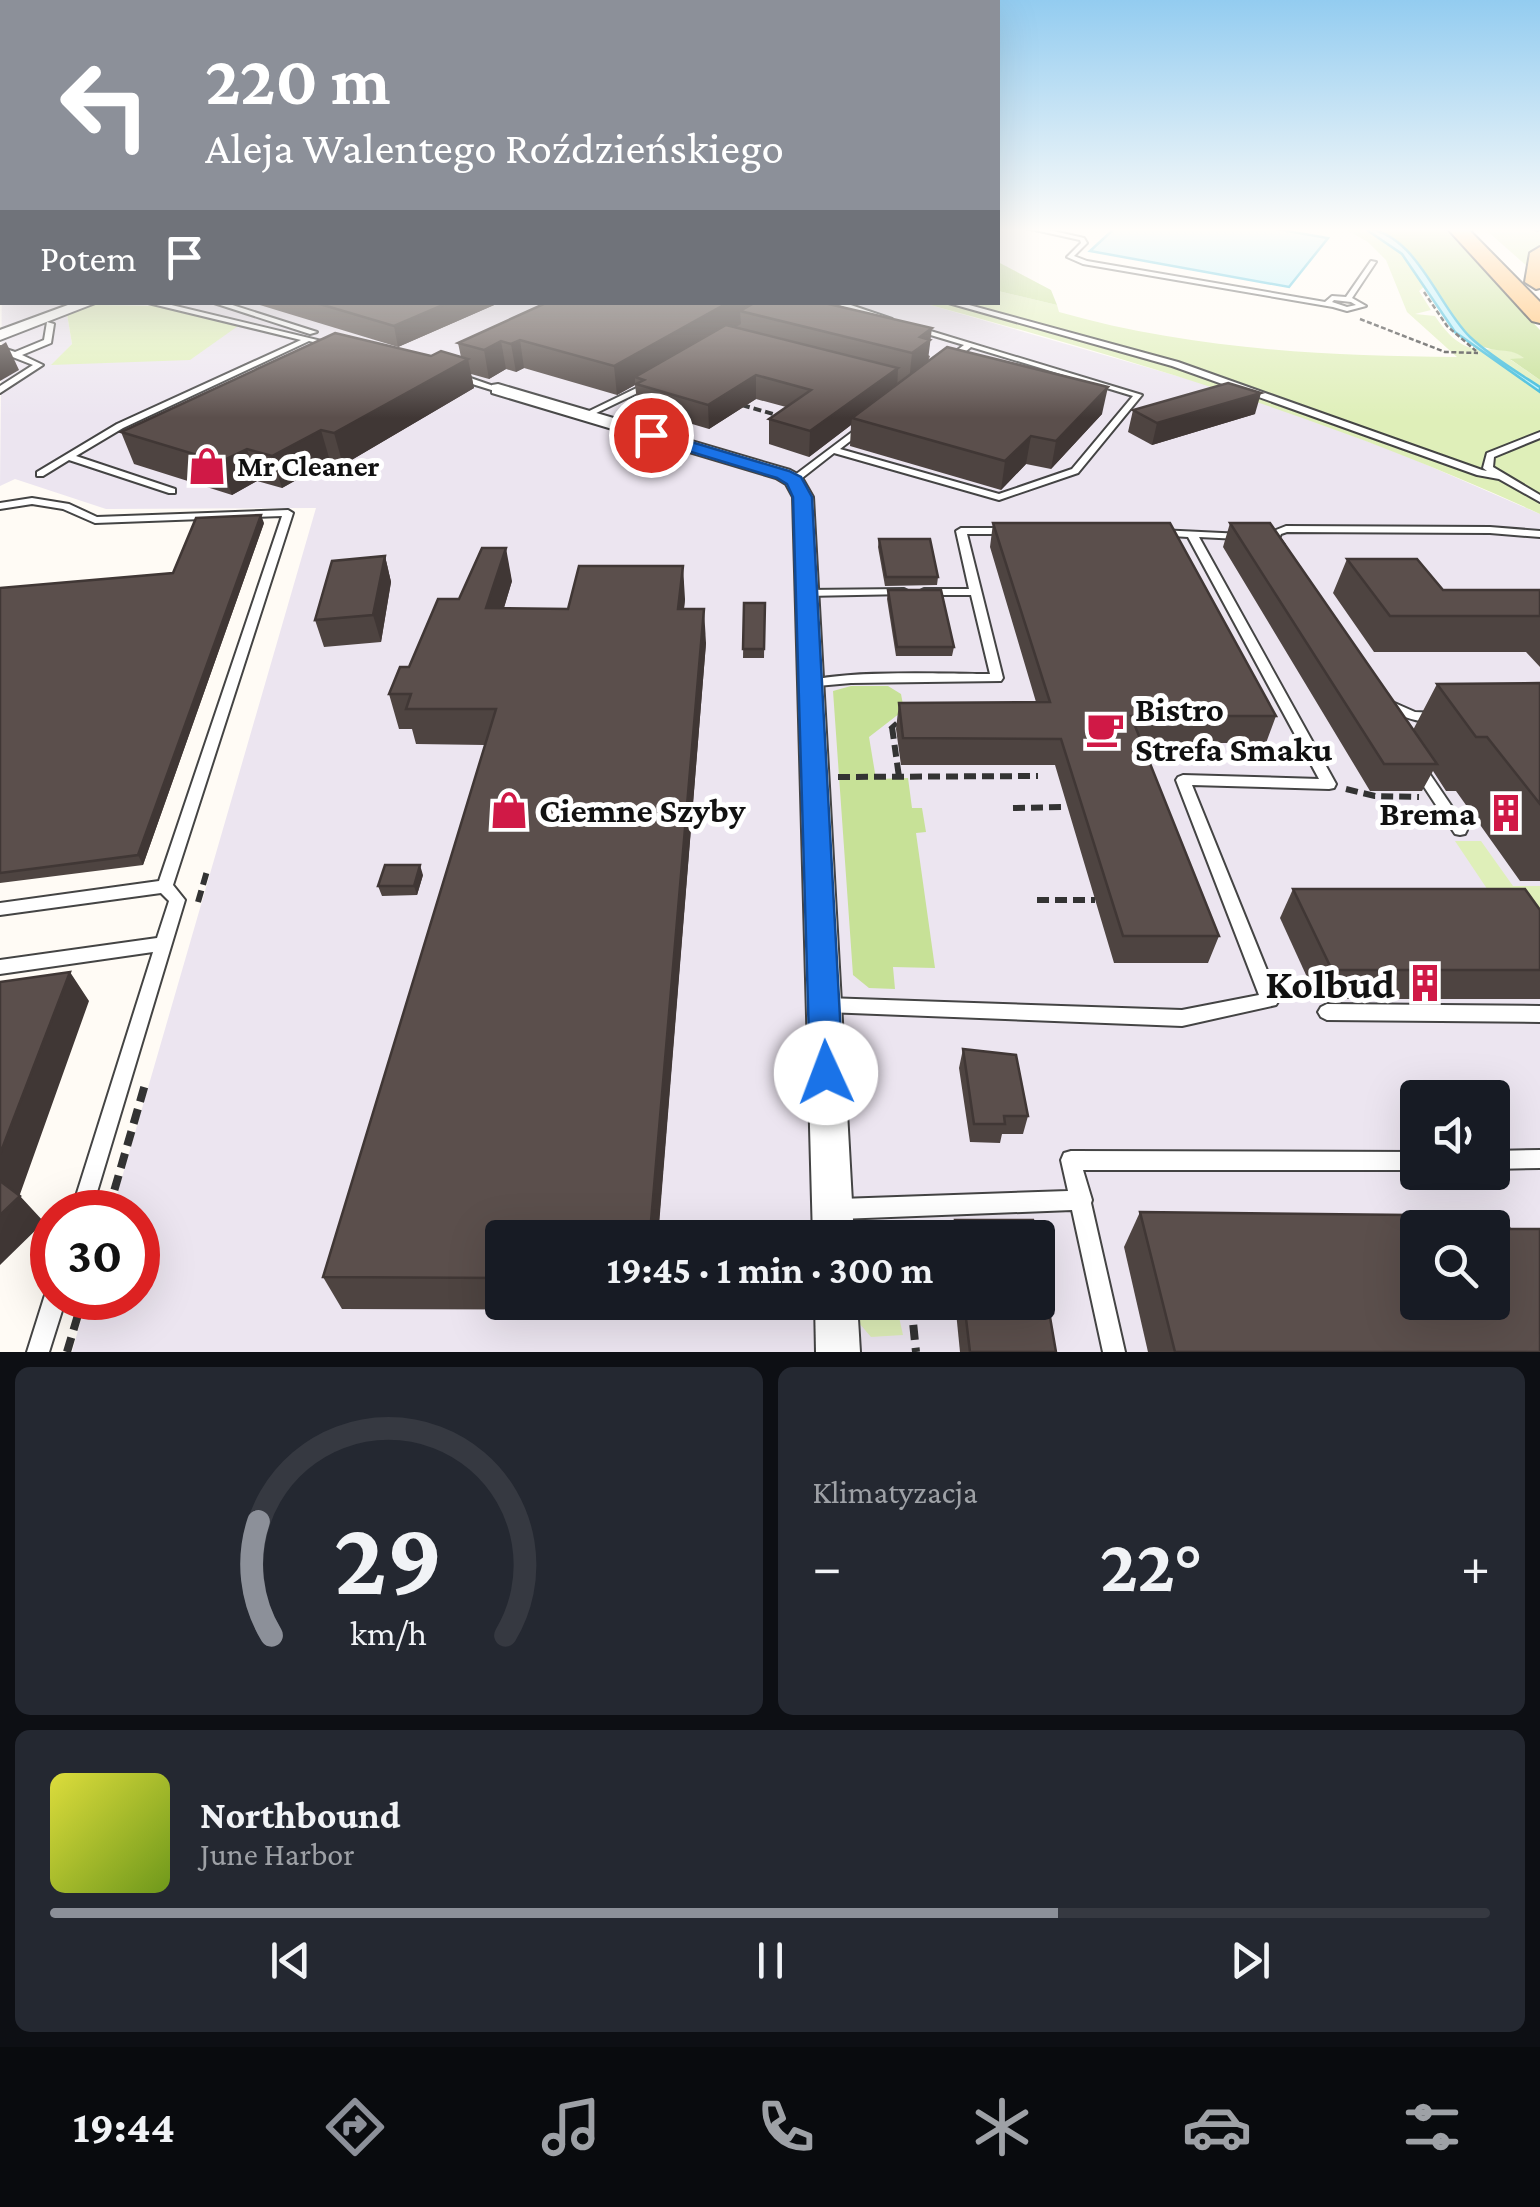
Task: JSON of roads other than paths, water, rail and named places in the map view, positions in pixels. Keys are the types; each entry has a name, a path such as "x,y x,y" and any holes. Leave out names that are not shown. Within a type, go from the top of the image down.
{"main road":[{"path":"1516,291 1540,316"}],"street":[{"path":"0,335 83,305"},
{"path":"498,389 794,480 802,497 833,1220"},
{"path":"837,1320 838,1352"}],"lane":[{"path":"1244,291 1319,305 1361,308 1361,304 1348,299 1328,300 1331,305"},
{"path":"1348,299 1353,291"},
{"path":"161,305 311,336"},
{"path":"223,305 344,348"},
{"path":"833,450 999,497 1075,472 1138,395 843,305"},
{"path":"959,305 1174,364 1502,478"},
{"path":"18,354 48,341 50,324"},
{"path":"40,474 120,426 311,336"},
{"path":"940,367 970,344"},
{"path":"0,349 39,365 0,390"},
{"path":"937,351 955,356"},
{"path":"450,374 498,389"},
{"path":"586,415 628,398 658,380"},
{"path":"794,480 881,412"},
{"path":"1540,434 1490,455 1488,468 1540,499"},
{"path":"68,457 172,491"},
{"path":"0,506 32,501 65,506 95,520 288,513 165,886"},
{"path":"1134,533 1263,537 1286,529 1336,525 1540,534"},
{"path":"810,684 997,678 960,531 1018,532"},
{"path":"824,1005 1182,1018 1270,1000 1184,780 1329,784 1192,534"},
{"path":"1263,537 1285,554"},
{"path":"806,592 976,592"},
{"path":"1383,698 1394,718 1446,718"},
{"path":"1408,753 1460,830"},
{"path":"0,908 165,886"},
{"path":"88,1190 177,900 165,886"},
{"path":"0,967 163,944"},
{"path":"1327,1012 1540,1014"},
{"path":"1114,1352 1071,1160 1400,1160"},
{"path":"1510,1160 1540,1160"},
{"path":"865,1220 1082,1200"},
{"path":"38,1352 48,1320"}],"water":[{"path":"1427,291 1437,291 1470,337 1540,387 1540,392 1455,332"}],"place":[{"name":"Mr Cleaner","path":"207,466"},
{"name":"Bistro Strefa Smaku","path":"1105,729"},
{"name":"Ciemne Szyby","path":"509,810"},
{"name":"Brema","path":"1506,813"},
{"name":"Kolbud","path":"1425,983"}]}
